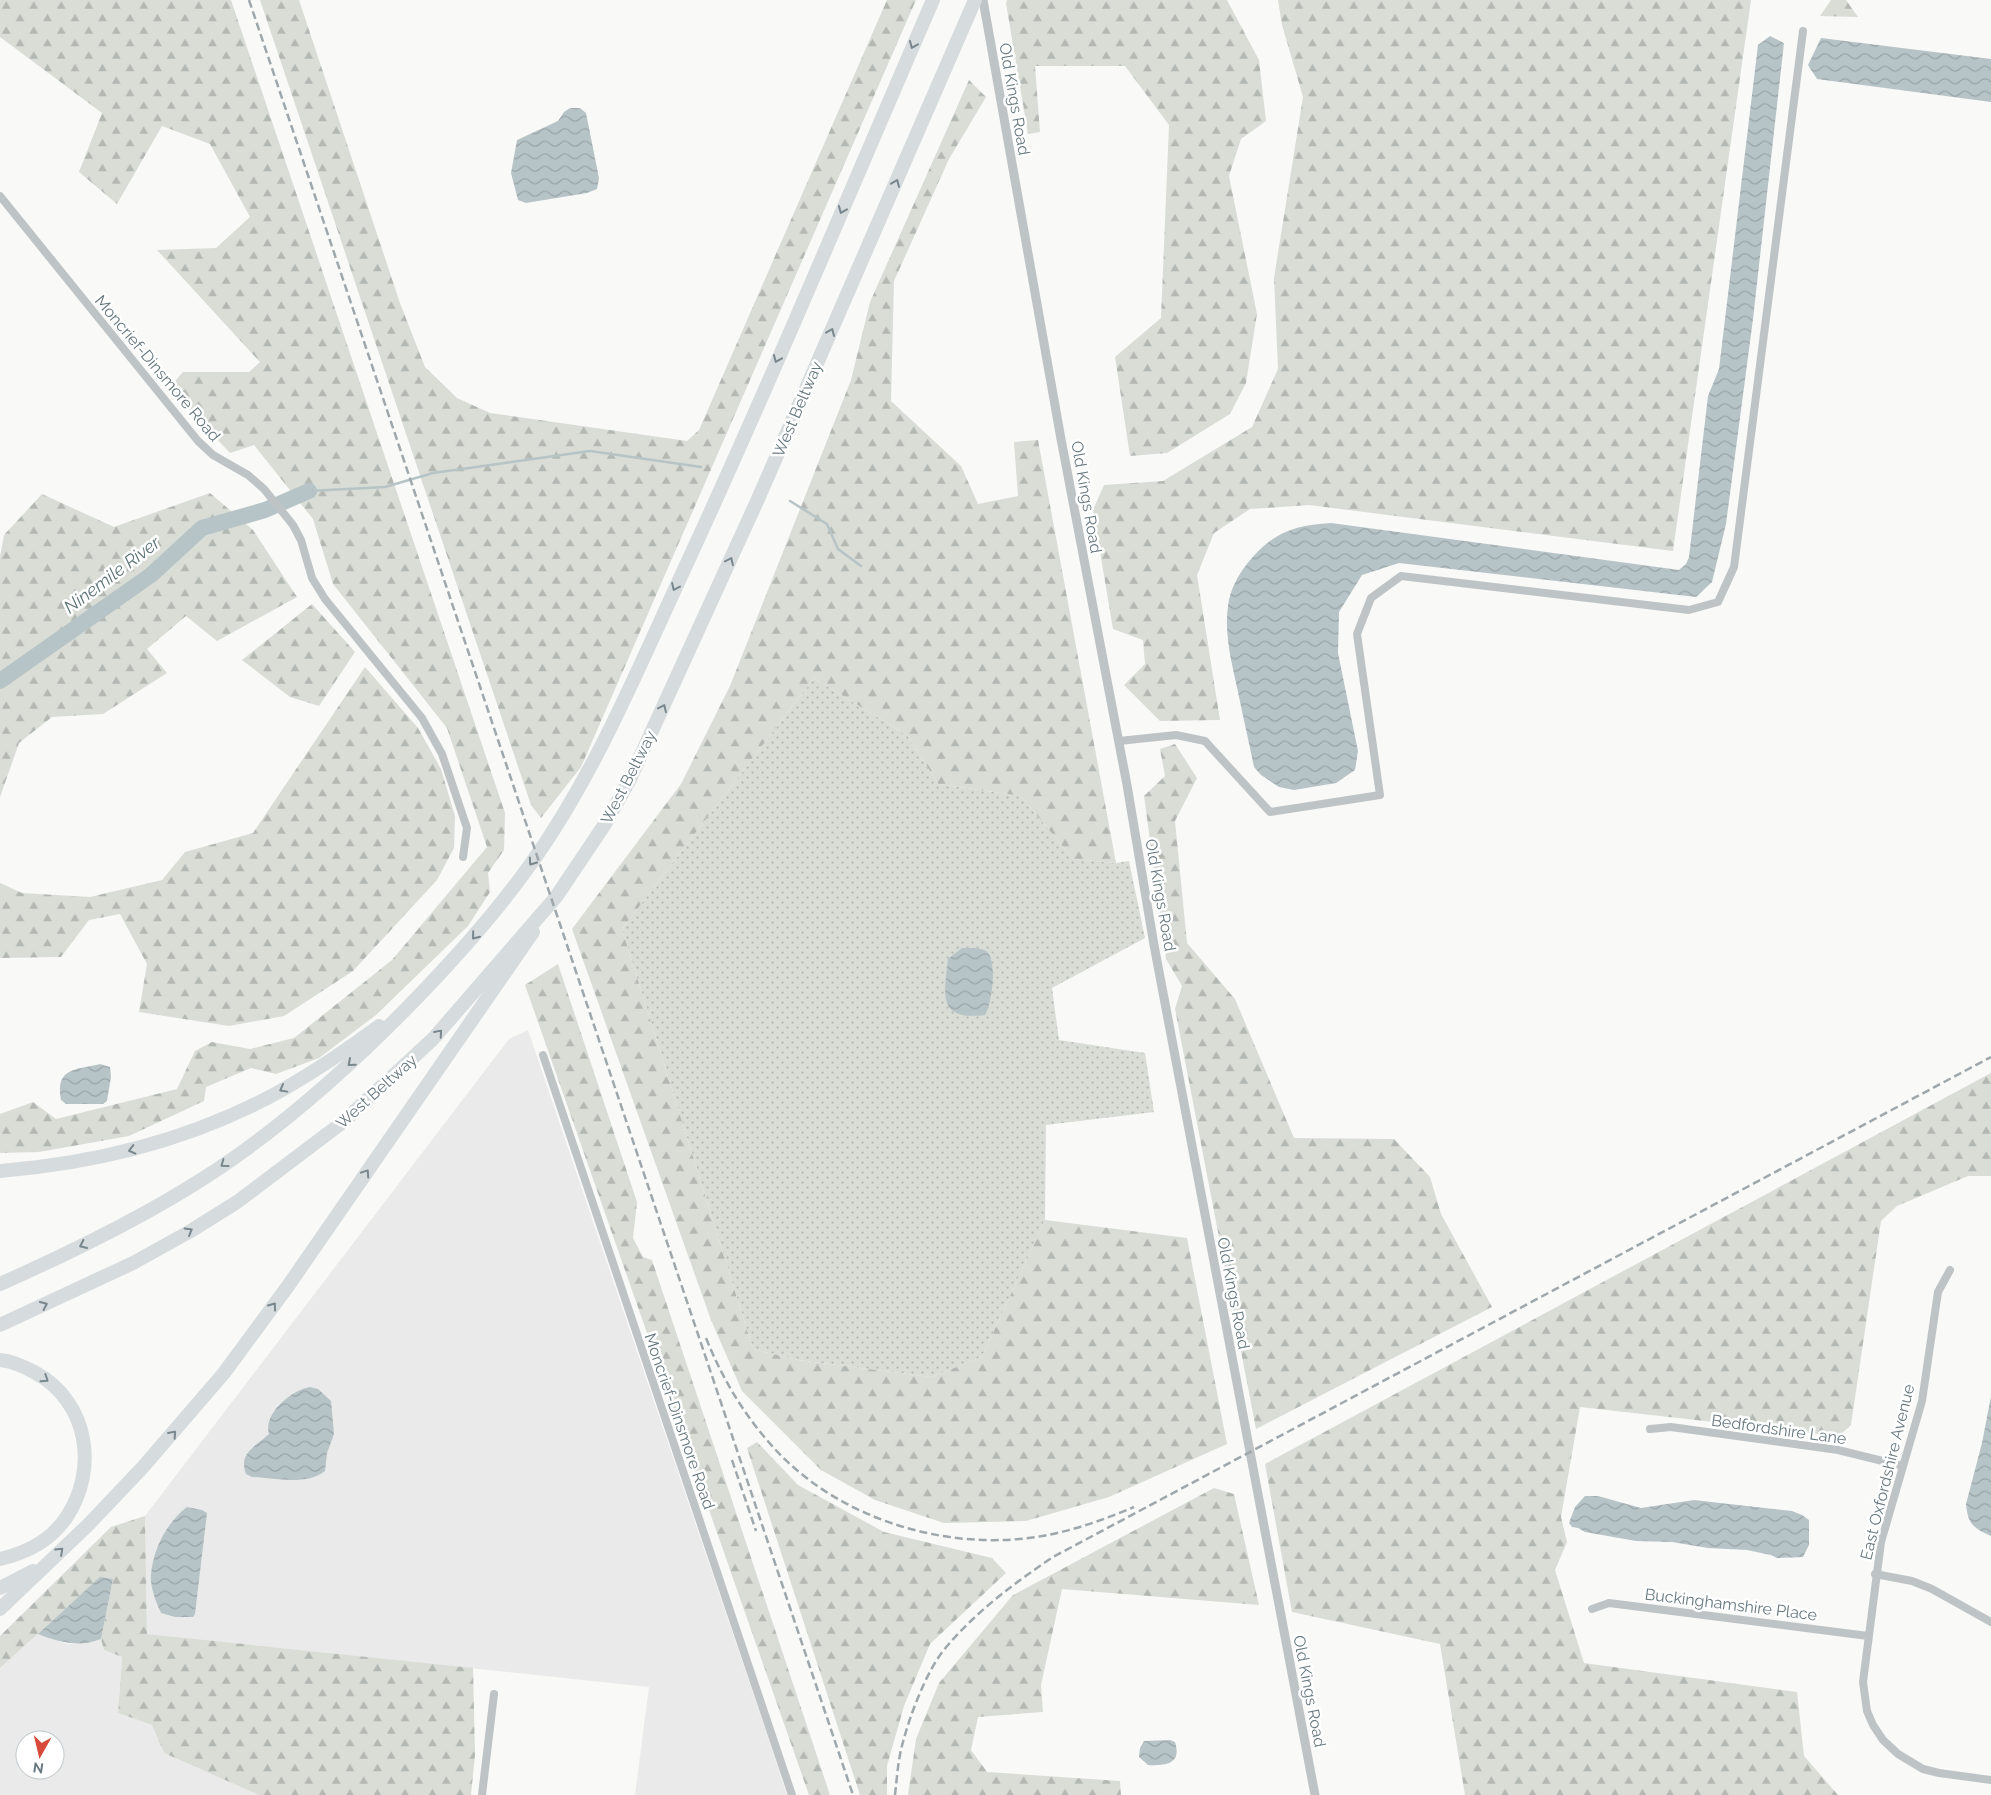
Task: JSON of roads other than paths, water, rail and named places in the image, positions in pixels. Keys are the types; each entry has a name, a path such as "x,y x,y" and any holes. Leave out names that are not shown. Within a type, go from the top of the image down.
{"highway":[{"path":"0,1284 126,1225 207,1176 285,1120 357,1059 461,953 506,898 557,826 588,774 720,492 933,0"},
{"name":"West Beltway","path":"0,1325 124,1267 173,1240 237,1202 343,1122 433,1040 520,945 556,897 605,824 630,779 758,499 975,0"},
{"path":"0,1609 88,1525 143,1467 224,1373 288,1286 520,945"},
{"path":"0,1171 89,1160 154,1144 225,1118 283,1090 344,1052 410,1004"},
{"path":"0,1360 27,1368 56,1386 68,1401 79,1422 86,1454 83,1480 77,1498 66,1518 52,1534 40,1543 27,1550 0,1559"},
{"path":"0,1588 45,1565"}],"street":[{"name":"Old Kings Road","path":"982,0 1068,475 1119,740 1157,963 1315,1795"},
{"path":"1119,740 1176,735 1205,740 1270,812 1380,795 1357,634 1371,598 1401,576 1689,610 1718,602 1734,567 1803,31"},
{"name":"Moncrief-Dinsmore Road","path":"0,196 198,441 213,455 248,475 264,489 293,525 301,540 312,578 324,599 422,718 434,737 450,775 467,828 463,857"},
{"name":"Moncrief-Dinsmore Road","path":"543,1055 792,1795"},
{"name":"East Oxfordshire Avenue","path":"1950,1270 1938,1292 1922,1401 1881,1542 1868,1636 1863,1682 1864,1697 1873,1725 1883,1740 1898,1754 1923,1768 1939,1773 1991,1780"},
{"name":"Bedfordshire Lane","path":"1650,1429 1671,1427 1838,1450 1903,1466"},
{"path":"1876,1574 1912,1581 1932,1588 1991,1622"},
{"name":"Buckinghamshire Place","path":"1592,1609 1609,1602 1868,1636"},
{"path":"482,1795 494,1694"}],"water":[{"path":"1770,36 1784,43 1753,319 1726,524 1712,582 1696,597 1399,563 1362,575 1339,612 1338,653 1358,751 1355,770 1336,783 1294,790 1279,787 1261,775 1254,767 1231,660 1227,617 1229,599 1239,575 1260,550 1277,536 1296,528 1331,523 1679,570 1686,564 1689,557 1708,396 1719,369 1758,45"},
{"path":"1821,38 1991,59 1991,102 1817,79 1808,65"},
{"path":"570,108 580,108 586,113 599,178 597,189 587,193 526,203 518,200 511,173 517,140 558,121 564,112"},
{"path":"962,948 981,949 990,956 993,982 990,1001 985,1015 969,1016 958,1014 947,1003 945,984 948,959"},
{"path":"100,1064 110,1067 111,1077 107,1101 103,1104 66,1104 61,1100 61,1082 64,1076 75,1070"},
{"path":"310,1387 318,1389 331,1401 334,1434 327,1453 325,1471 317,1476 299,1480 252,1477 246,1474 244,1461 246,1456 253,1447 269,1434 268,1426 274,1411 287,1398"},
{"path":"1991,1396 1991,1536 1972,1525 1966,1504 1982,1443"},
{"path":"1585,1496 1598,1496 1641,1508 1694,1500 1792,1511 1809,1520 1809,1545 1803,1557 1777,1558 1747,1550 1708,1548 1672,1542 1636,1541 1585,1532 1572,1527 1569,1523 1575,1507"},
{"path":"187,1507 207,1513 195,1614 193,1617 175,1617 161,1613 152,1589 152,1565 158,1546 167,1528"},
{"path":"100,1577 113,1579 101,1639 85,1643 69,1643 38,1634"},
{"path":"1170,1740 1175,1742 1177,1749 1176,1755 1171,1762 1161,1765 1148,1765 1139,1757 1140,1748 1144,1741"}],"waterway":[{"path":"309,491 385,487 433,473 590,451 701,467"},
{"name":"Ninemile River","path":"0,681 151,575 202,528 265,510 309,491"},
{"path":"790,501 827,524 838,549 861,566"}],"railway":[{"path":"249,0 853,1795"},
{"path":"895,1795 900,1755 906,1731 919,1695 937,1660 955,1637 981,1612 1023,1578 1053,1557 1991,1057"},
{"path":"706,1338 735,1396 762,1435 773,1447 799,1472 828,1493 860,1510 894,1524 929,1533 965,1539 1001,1540 1036,1537 1074,1529 1134,1507"},
{"path":"732,1460 756,1531"}]}
